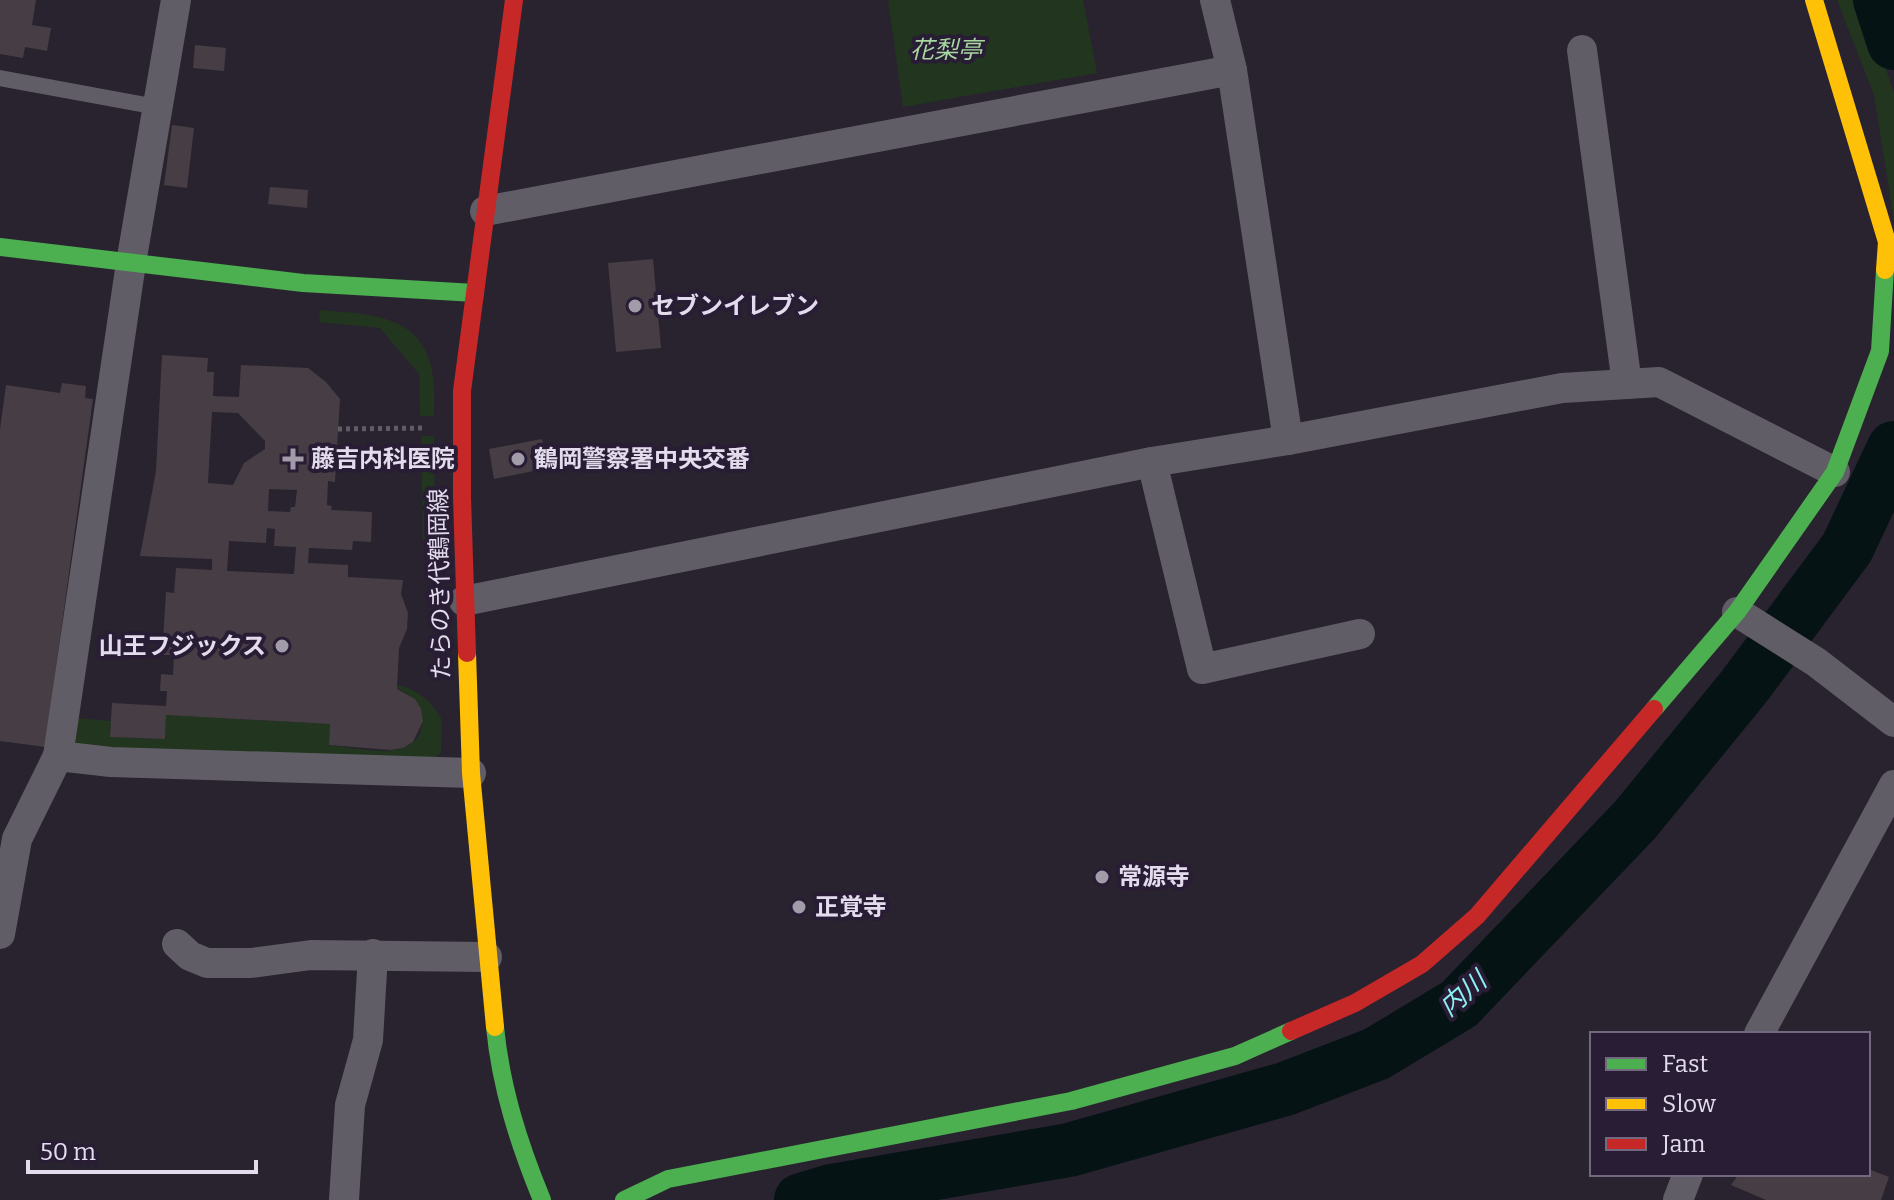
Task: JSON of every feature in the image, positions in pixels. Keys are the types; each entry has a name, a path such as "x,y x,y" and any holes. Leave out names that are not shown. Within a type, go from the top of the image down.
{"street":[{"path":"0,934 8,837 58,756 131,263 176,0"},
{"name":"たらのき代鶴岡線","path":"514,0 462,391 464,601 471,773 496,1034 511,1117 542,1200"},
{"path":"1215,0 1232,70 1288,440"},
{"path":"624,1200 668,1179 1071,1101 1235,1056 1355,1003 1422,964 1477,916 1737,612 1835,472 1880,351 1887,242 1814,0"},
{"path":"1582,50 1627,384"},
{"path":"485,211 1232,70"},
{"path":"0,247 303,283 475,293"},
{"path":"464,601 1152,462 1288,440 1562,388 1659,382 1835,472"},
{"path":"1152,462 1202,669 1360,634"},
{"path":"1737,612 1816,662 1894,722"},
{"path":"58,756 111,762 471,773"},
{"path":"1760,1032 1894,785"},
{"path":"177,944 190,956 207,963 251,963 311,955 487,957"},
{"path":"344,1200 350,1105 368,1040 373,954"},
{"path":"1678,1200 1687,1176"}],"lane":[{"path":"0,78 157,107"}],"path":[{"path":"338,429 426,428"}],"green space":[{"name":"花梨亭","path":"888,0 1083,0 1097,73 903,107"},
{"path":"1837,0 1863,0 1894,93 1894,221 1874,95"},
{"path":"320,310 390,320 417,338 426,352 432,371 434,416 420,416 419,374 380,328 319,322"},
{"path":"421,436 434,436 435,544 423,545"},
{"path":"397,685 423,697 442,720 441,752 429,766 82,751 74,744 75,718 111,721 110,737 165,739 166,715 330,724 329,745 374,750 400,749 418,737 422,719 420,709 407,694 397,689"}],"building":[{"path":"0,0 36,0 32,25 51,28 47,51 25,47 23,58 0,54"},
{"path":"195,45 226,48 224,71 193,68"},
{"path":"172,125 194,128 187,188 164,185"},
{"path":"270,187 308,190 307,208 268,204"},
{"name":"セブンイレブン","path":"653,259 661,348 616,352 608,263"},
{"path":"162,355 208,358 207,372 214,372 213,396 239,397 241,365 308,368 326,382 340,399 335,482 328,481 327,505 332,506 331,510 372,512 371,542 353,541 352,550 309,548 308,563 348,565 348,577 403,580 401,594 408,613 407,629 399,648 397,689 415,699 421,709 423,721 413,742 391,750 329,745 330,724 166,715 165,739 110,737 112,703 166,706 167,691 160,691 161,674 173,675 174,655 162,655 166,592 174,593 176,568 212,570 212,559 140,556 156,471","holes":["212,412 238,413 265,441 265,449 244,463 233,485 208,483","269,489 297,490 295,507 291,507 290,512 268,511","267,528 275,529 274,546 296,547 294,574 227,571 229,541 266,543"]},
{"path":"62,383 86,386 85,398 93,399 45,747 0,741 0,429 6,385 60,393"},
{"name":"鶴岡警察署中央交番","path":"542,439 548,468 494,479 489,449"},
{"path":"1870,1170 1889,1177 1881,1200 1766,1200 1731,1185 1738,1176 1870,1176"}],"waterway":[{"name":"内川","path":"1880,0 1894,43"},
{"name":"内川","path":"801,1200 831,1191 1069,1150 1285,1089 1376,1054 1459,1004 1635,820 1743,688 1847,548 1894,448"}],"traffic: fast":[{"path":"0,247 303,283 475,293"},
{"path":"1654,709 1737,612 1835,472 1880,351 1885,270"},
{"path":"495,1027 512,1115 542,1200"},
{"path":"624,1200 668,1179 1071,1101 1235,1056 1291,1031"}],"traffic: slow":[{"path":"1814,0 1887,242 1885,270"},
{"path":"467,653 471,773 495,1027"}],"traffic: jam":[{"path":"467,653 462,391 514,0"},
{"path":"1291,1031 1355,1003 1422,964 1477,916 1654,709"}],"place":[{"name":"セブンイレブン","path":"635,306"},
{"name":"藤吉内科医院","path":"293,459"},
{"name":"鶴岡警察署中央交番","path":"518,459"},
{"name":"山王フジックス","path":"282,646"},
{"name":"常源寺","path":"1102,877"},
{"name":"正覚寺","path":"799,907"}]}
